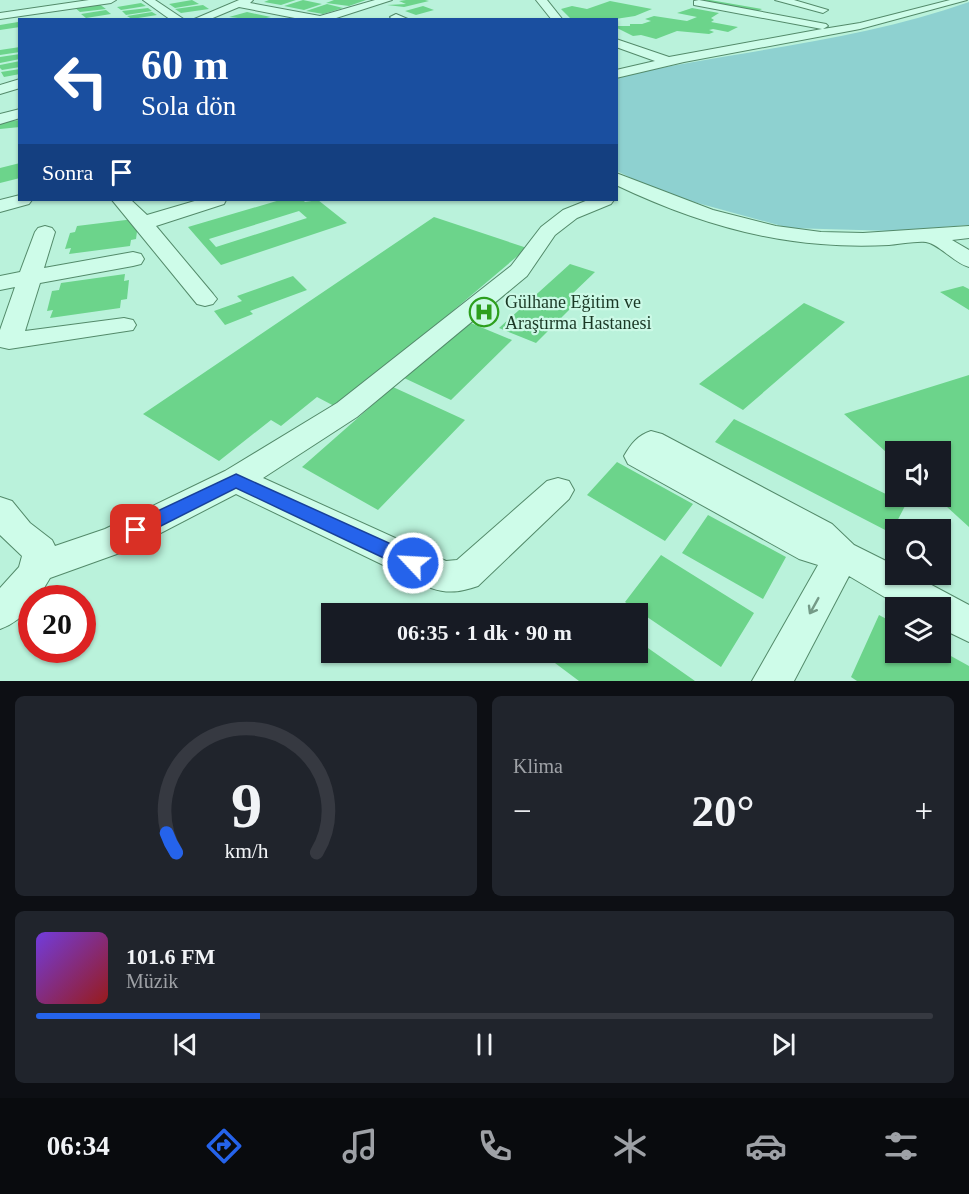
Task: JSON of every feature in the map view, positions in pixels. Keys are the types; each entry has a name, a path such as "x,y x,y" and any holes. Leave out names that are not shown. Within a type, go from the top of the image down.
{"street":[{"path":"0,16 111,0"},
{"path":"148,0 177,18"},
{"path":"540,0 556,18"},
{"path":"780,0 837,12 793,0"},
{"path":"618,66 825,27 941,0"},
{"path":"618,74 811,35 866,18 962,0"},
{"path":"202,18 244,2 316,18"},
{"path":"698,3 825,27"},
{"path":"14,4 34,11"},
{"path":"58,8 67,18"},
{"path":"331,18 394,12"},
{"path":"361,18 394,12"},
{"path":"738,21 811,35"},
{"path":"618,44 667,62"},
{"path":"618,54 637,51"},
{"path":"1,89 18,84"},
{"path":"0,119 18,114"},
{"path":"618,193 656,208 778,239 867,249 912,251 949,243 969,232"},
{"path":"0,206 18,201"},
{"path":"122,201 143,223 205,299"},
{"path":"143,223 214,201"},
{"path":"39,566 116,540 236,480 347,410 519,271 548,231 570,214 595,201"},
{"path":"45,232 4,342 124,325"},
{"path":"949,243 969,260"},
{"path":"0,283 133,259"},
{"path":"843,555 811,549 639,456 651,442 820,534 843,555 919,597"},
{"path":"236,480 444,577 465,575 558,490"},
{"path":"0,510 18,533 40,550 39,566 26,587 0,612"},
{"path":"772,681 843,555"},
{"path":"951,614 969,624"}],"shaded area":[{"path":"969,2 969,225 893,231 789,228 661,193 618,172 618,77 839,36 926,16"}],"building":[{"path":"192,0 199,4 175,8 169,4"},
{"path":"296,0 281,5 264,2"},
{"path":"303,0 322,4 304,10 284,6"},
{"path":"334,0 366,0 349,6 326,3"},
{"path":"693,0 710,0 762,9 758,11"},
{"path":"399,1 429,1 404,7 387,5 406,4"},
{"path":"610,1 652,9 635,16 618,19 570,18 561,9 572,6 587,9"},
{"path":"141,3 146,6 121,10 117,7"},
{"path":"99,4 106,9 80,12 74,7"},
{"path":"327,4 343,8 323,14 306,11"},
{"path":"203,5 209,9 181,13 175,9"},
{"path":"423,6 434,10 416,15 405,11"},
{"path":"148,8 152,11 126,15 122,11"},
{"path":"692,8 719,13 711,18 714,20 711,22 738,27 728,32 713,29 709,30 714,32 709,34 677,31 656,39 641,35 633,36 618,28 618,26 651,21 645,19 654,16 687,21 697,17 677,13"},
{"path":"106,10 111,14 86,18 81,14"},
{"path":"152,12 157,15 138,18 127,16"},
{"path":"247,12 271,17 238,18 229,17"},
{"path":"18,22 18,27 0,30 0,25"},
{"path":"18,47 18,52 0,55 0,50"},
{"path":"18,54 18,59 0,63 0,57"},
{"path":"18,61 18,67 2,70 0,65"},
{"path":"18,69 18,74 4,77 1,72"},
{"path":"18,120 18,127 0,129 0,122"},
{"path":"18,164 18,178 0,183 0,168"},
{"path":"277,201 319,201 347,223 221,265 188,227","holes":["299,211 307,218 216,247 209,239"]},
{"path":"434,217 527,248 338,408 317,397 281,426 271,420 219,461 143,414"},
{"path":"134,219 138,224 136,239 131,240 130,246 69,254 71,248 65,249 70,233 75,232 77,226"},
{"path":"570,264 595,272 570,296 579,300 536,343 499,328"},
{"path":"125,274 124,281 129,280 127,299 121,300 120,308 50,318 53,310 47,311 52,291 59,290 61,283"},
{"path":"293,276 307,290 250,311 253,314 225,325 214,311 242,301 237,296"},
{"path":"963,286 969,289 969,310 940,292"},
{"path":"804,303 845,322 743,410 699,384"},
{"path":"466,321 512,340 451,400 402,377"},
{"path":"969,375 969,527 947,507 951,507 951,441 885,441 885,451 844,414"},
{"path":"393,387 465,420 378,510 302,467"},
{"path":"734,419 885,494 885,507 904,507 898,519 885,519 885,530 715,442"},
{"path":"617,462 693,504 665,541 587,495"},
{"path":"708,515 786,557 763,599 682,553"},
{"path":"661,555 754,613 721,667 648,618 648,603 625,602"},
{"path":"879,615 885,618 885,663 951,663 951,656 969,666 969,681 857,681 851,677"},
{"path":"648,648 695,681 579,681 555,663 648,663"}],"place":[{"name":"Gülhane Eğitim ve Araştırma Hastanesi","path":"484,312"}],"route":[{"path":"136,530 236,480 413,563"}]}
